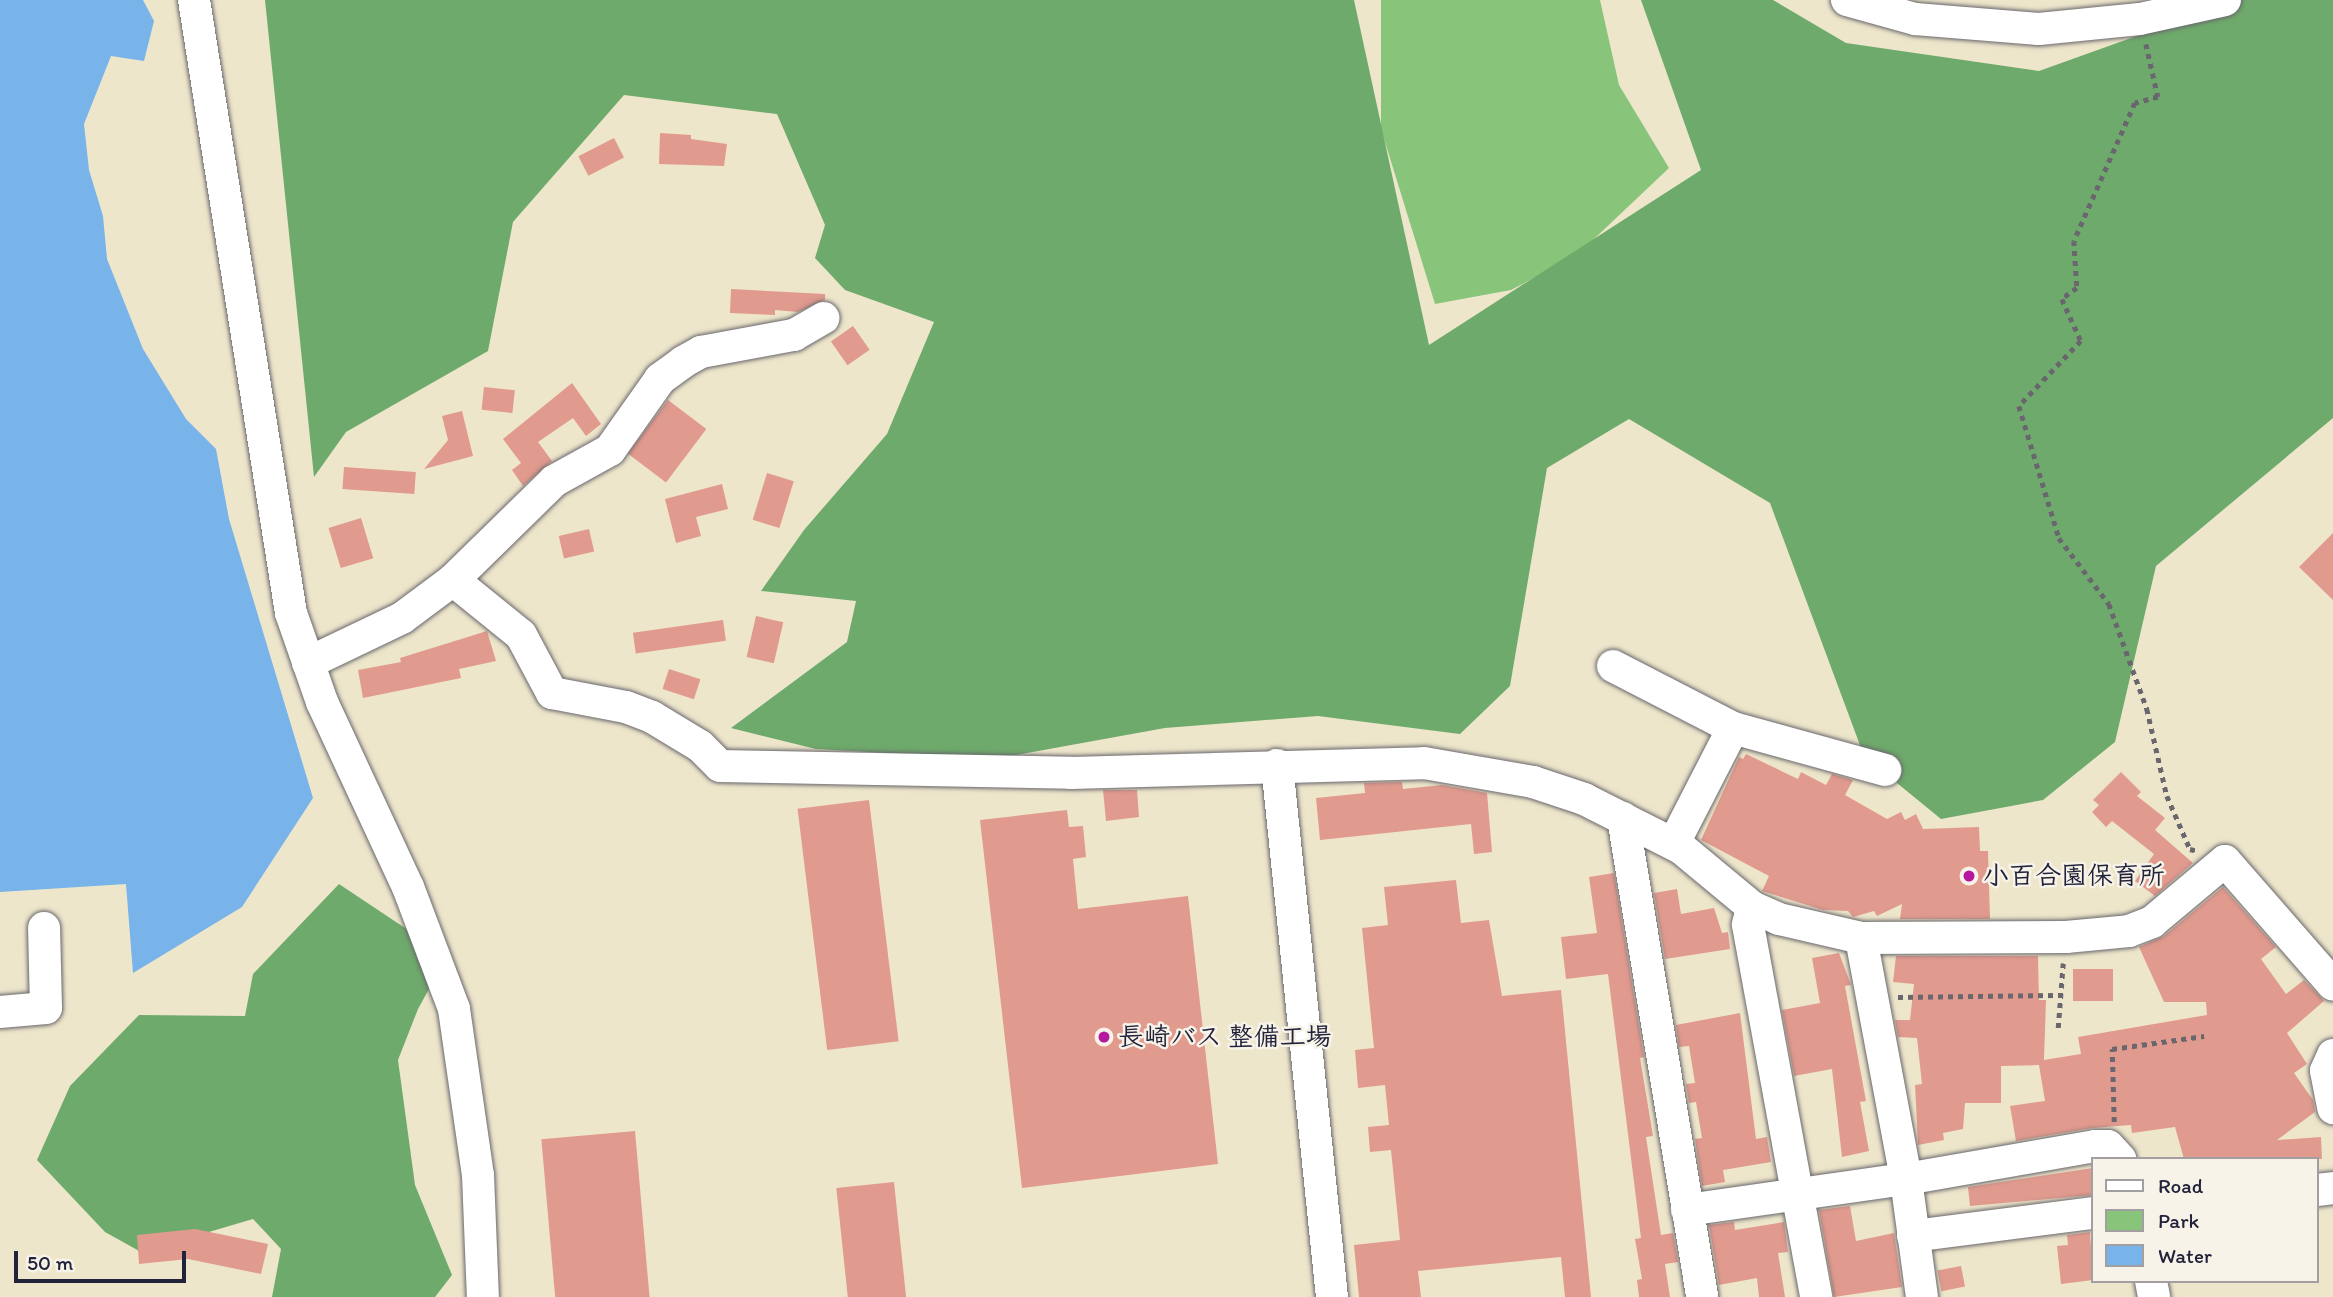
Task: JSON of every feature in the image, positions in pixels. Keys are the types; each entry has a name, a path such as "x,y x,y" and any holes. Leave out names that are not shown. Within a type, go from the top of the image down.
{"street":[{"path":"194,0 286,587 308,663 339,741 408,887 454,1009 478,1175 483,1297"},
{"path":"1847,0 1915,19 1967,26 2039,29 2140,19 2225,0"},
{"path":"308,663 402,618 453,580 554,481 610,450 660,379 683,362 701,352 794,335 824,318"},
{"path":"453,580 521,635 552,692 652,717 700,746 720,766 1071,773 1277,765 1424,763 1550,787 1674,843 1752,906 1779,919 1861,938 2066,937 2129,930 2152,922 2225,861 2333,985"},
{"path":"1613,666 1733,728 1885,770"},
{"path":"1674,843 1733,728"},
{"path":"1277,765 1332,1297"},
{"path":"1623,818 1702,1297"},
{"path":"1752,906 1748,925 1816,1297"},
{"path":"0,1012 46,1009 44,928"},
{"path":"1861,938 1906,1179 1922,1297"},
{"path":"2333,1055 2326,1071 2333,1108"},
{"path":"1687,1210 2114,1152"},
{"path":"1913,1236 2092,1213"}],"path":[{"path":"2140,19 2158,97 2135,103 2074,241 2077,288 2062,299 2081,341 2019,407 2059,538 2109,604 2117,635 2135,671 2177,822 2190,849 2225,861"},
{"path":"2057,1028 2066,937"},
{"path":"1872,994 1921,999 1946,994 2061,995"},
{"path":"2114,1152 2112,1049 2204,1036"}],"green space":[{"path":"265,0 1354,0 1429,345 1701,170 1641,0 1773,0 1846,43 2039,71 2237,0 2333,0 2333,418 2156,566 2115,742 2043,800 1941,819 1864,756 1770,503 1629,419 1547,468 1510,686 1460,734 1318,716 1165,728 994,759 816,749 731,728 847,642 856,601 761,591 804,530 887,434 934,322 845,290 815,258 825,225 777,114 624,95 513,222 488,351 346,432 314,477"},
{"path":"1381,0 1600,0 1619,85 1669,168 1576,256 1511,290 1435,304 1381,129"},
{"path":"339,884 447,956 418,1009 398,1060 415,1185 452,1275 435,1297 272,1297 281,1249 253,1219 141,1252 105,1232 37,1160 70,1086 139,1015 245,1016 253,974"}],"water":[{"path":"0,0 143,0 154,21 144,61 111,56 84,124 89,170 103,216 107,259 143,349 186,419 216,449 229,519 313,798 242,907 133,973 126,884 0,892"}],"building":[{"path":"660,133 691,135 691,139 727,144 724,166 659,164"},
{"path":"614,138 624,158 588,176 578,156"},
{"path":"731,289 825,294 825,300 798,312 775,310 775,315 730,313"},
{"path":"853,326 870,350 848,365 831,341"},
{"path":"572,383 601,424 586,436 573,418 538,442 552,461 523,486 512,470 521,463 503,439"},
{"path":"484,387 515,390 512,413 482,410"},
{"path":"668,400 706,429 666,482 628,454"},
{"path":"462,411 473,456 424,469 448,440 442,416"},
{"path":"344,467 416,472 414,494 342,489"},
{"path":"767,473 794,481 779,528 753,520"},
{"path":"722,484 728,509 696,517 701,536 676,543 665,499"},
{"path":"361,518 373,558 341,568 328,528"},
{"path":"589,529 594,551 564,558 559,536"},
{"path":"2333,533 2333,600 2299,567"},
{"path":"756,616 783,622 774,663 747,657"},
{"path":"723,620 726,641 636,653 633,633"},
{"path":"487,631 496,661 459,669 461,678 363,698 358,670 401,662 400,658"},
{"path":"669,669 700,679 694,699 663,689"},
{"path":"1746,754 1798,779 1801,772 1826,785 1832,774 1853,780 1845,795 1887,819 1901,812 1905,820 1916,814 1923,829 1979,827 1980,851 1988,851 1990,919 1900,919 1902,904 1877,916 1874,911 1853,917 1848,911 1823,910 1762,891 1769,876 1701,840 1739,757 1743,759"},
{"path":"2121,772 2141,792 2137,796 2165,818 2155,830 2193,863 2155,896 2135,881 2154,854 2112,821 2106,827 2092,812 2099,805 2093,800"},
{"path":"1402,782 1403,789 1442,785 1487,793 1492,852 1474,854 1471,824 1320,840 1316,798 1365,793 1364,783"},
{"path":"1103,790 1137,790 1139,817 1106,821"},
{"path":"869,800 899,1041 827,1050 798,809"},
{"name":"長崎バス 整備工場","path":"1067,810 1069,827 1083,826 1086,857 1073,859 1078,909 1188,896 1218,1164 1022,1188 980,820"},
{"path":"1614,873 1644,1057 1640,1058 1653,1136 1646,1137 1661,1235 1673,1233 1678,1262 1665,1264 1670,1297 1639,1297 1637,1280 1642,1279 1635,1239 1641,1238 1608,974 1566,979 1561,937 1597,933 1589,877"},
{"path":"1456,880 1461,923 1489,920 1502,996 1561,990 1591,1297 1565,1297 1561,1257 1418,1271 1421,1297 1359,1297 1354,1245 1400,1240 1391,1150 1370,1152 1368,1127 1389,1125 1385,1085 1358,1088 1355,1050 1374,1048 1362,928 1388,925 1384,887"},
{"path":"2223,887 2276,947 2261,959 2286,994 2304,980 2324,1001 2287,1033 2307,1064 2294,1073 2313,1100 2315,1112 2277,1140 2321,1137 2322,1159 2183,1157 2175,1127 2132,1133 2131,1125 2092,1128 2016,1141 2010,1106 2045,1101 2039,1065 2001,1066 2001,1103 1965,1103 1963,1129 1943,1133 1944,1140 1918,1145 1915,1085 1922,1084 1917,1038 1898,1037 1895,1020 1910,1020 1914,984 1893,982 1896,956 2038,956 2039,1000 2046,1000 2044,1060 2081,1054 2078,1037 2207,1015 2206,1002 2164,1002 2139,947 2164,936"},
{"path":"1677,889 1681,914 1714,908 1722,933 1728,932 1730,949 1665,959 1654,893"},
{"path":"1839,953 1851,985 1845,986 1866,1101 1860,1102 1869,1151 1842,1157 1832,1069 1794,1076 1782,1010 1820,1003 1812,958"},
{"path":"2073,969 2113,969 2113,1001 2073,1001"},
{"path":"1740,1013 1756,1139 1767,1137 1771,1162 1723,1170 1725,1182 1702,1186 1695,1139 1702,1138 1696,1102 1689,1103 1686,1084 1695,1083 1689,1046 1679,1047 1676,1025"},
{"path":"635,1131 650,1297 555,1297 541,1139"},
{"path":"2092,1168 2092,1195 1970,1206 1968,1187"},
{"path":"894,1182 906,1297 848,1297 836,1188"},
{"path":"1850,1206 1856,1241 1894,1233 1902,1287 1834,1297 1819,1210"},
{"path":"1734,1222 1735,1230 1784,1222 1788,1252 1778,1253 1785,1297 1759,1297 1757,1278 1719,1285 1709,1225"},
{"path":"195,1229 268,1244 261,1274 188,1259 139,1264 137,1235"},
{"path":"2090,1232 2092,1280 2061,1284 2057,1246 2068,1245 2067,1235"},
{"path":"1961,1266 1965,1287 1941,1291 1937,1271"}],"place":[{"name":"小百合園保育所","path":"1969,876"},
{"name":"長崎バス 整備工場","path":"1104,1037"}]}
